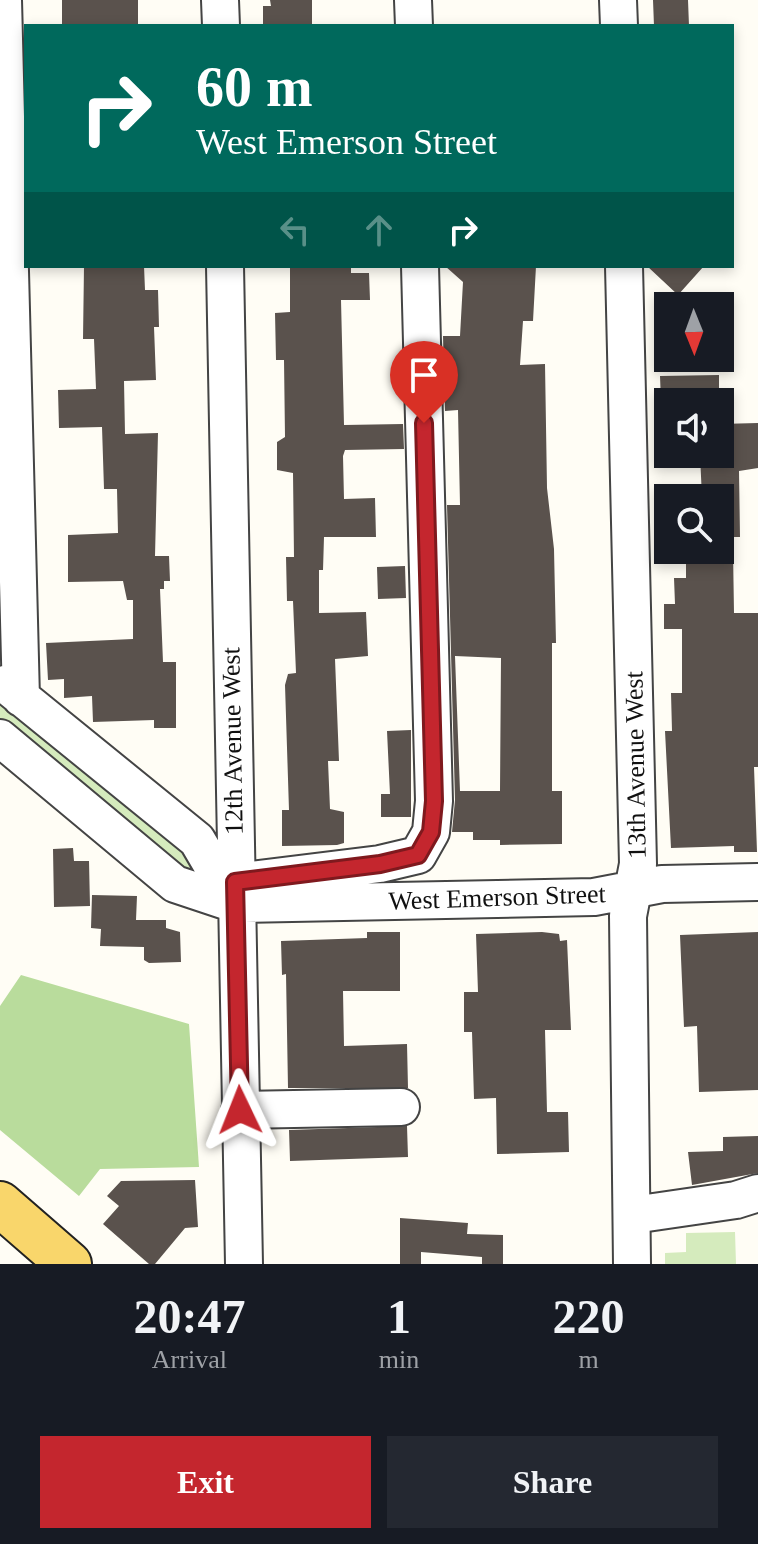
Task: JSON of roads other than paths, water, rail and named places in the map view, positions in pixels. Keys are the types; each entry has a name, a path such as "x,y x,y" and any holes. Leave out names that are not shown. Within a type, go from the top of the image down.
{"main road":[{"path":"0,1204 63,1262"}],"street":[{"path":"3,0 11,101 4,326 11,689 197,840 235,893"},
{"path":"220,0 221,24"},
{"path":"413,0 414,24"},
{"path":"618,0 619,24"},
{"name":"12th Avenue West","path":"225,268 244,1264"},
{"name":"West Emerson Street","path":"235,893 418,855 431,832 434,801 420,268"},
{"name":"13th Avenue West","path":"624,268 638,864 628,916 632,1264"},
{"name":"West Emerson Street","path":"0,738 175,884 235,893 594,897 662,884 758,882"},
{"path":"240,1110 401,1107"},
{"path":"633,1215 736,1200 758,1193"}]}
